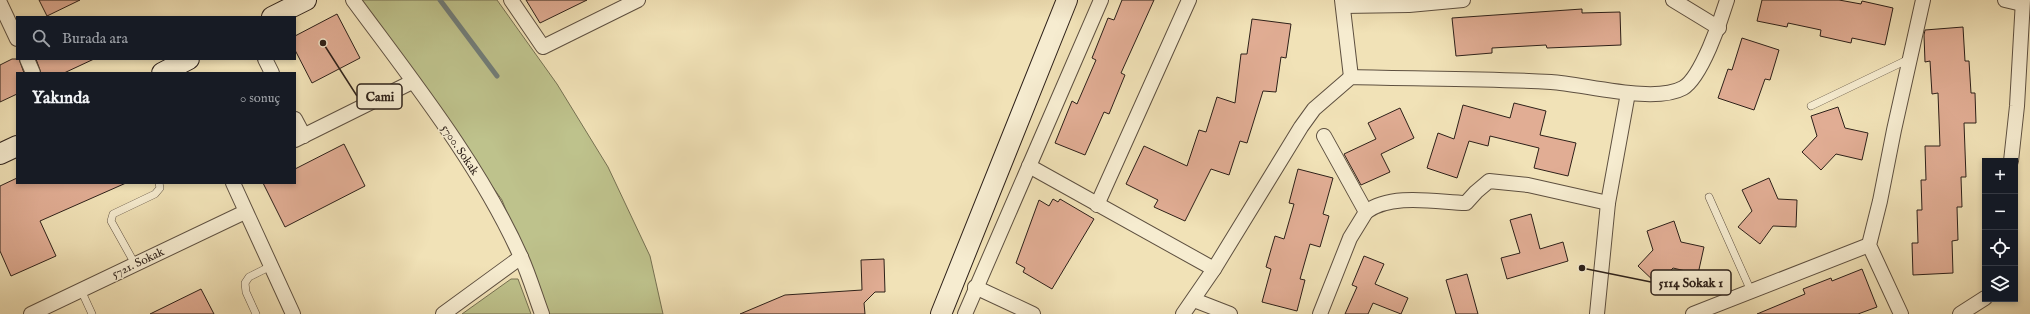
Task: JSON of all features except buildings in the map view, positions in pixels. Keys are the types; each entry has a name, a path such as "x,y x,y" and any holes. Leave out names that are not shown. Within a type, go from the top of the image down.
{"street":[{"path":"274,16 306,0"},
{"name":"5700. Sokak","path":"353,0 468,161 497,210 522,257 542,314"},
{"path":"511,0 543,47 638,0"},
{"path":"941,314 1067,0"},
{"path":"964,314 1101,0"},
{"path":"1097,205 1189,0"},
{"path":"1351,77 1342,3 1409,5 1463,0"},
{"path":"1673,0 1719,28"},
{"path":"1183,314 1214,269 1309,115 1351,77 1552,82 1628,93 1670,93 1684,88 1693,78 1719,28 1727,0"},
{"path":"1901,314 1869,245 1880,201 1923,0"},
{"path":"2005,0 2023,2 2024,106 2012,158"},
{"path":"0,3 16,37"},
{"path":"26,60 32,72"},
{"path":"164,72 187,60"},
{"path":"266,60 272,72"},
{"path":"296,123 299,138 412,82"},
{"path":"1597,314 1608,202 1628,93"},
{"path":"1324,136 1366,212"},
{"path":"0,154 16,146"},
{"path":"1029,166 1214,269"},
{"path":"1320,314 1350,238 1366,212 1376,205 1393,200 1466,203 1489,181 1528,185 1608,202"},
{"path":"233,184 293,314"},
{"name":"5721. Sokak","path":"31,314 245,212"},
{"path":"1694,314 1869,245"},
{"path":"443,314 522,257"},
{"path":"975,287 1033,314"},
{"path":"1194,300 1230,314"},
{"path":"1960,314 1982,300"}],"lane":[{"path":"1811,106 1910,59"},
{"path":"135,264 111,221 113,214 155,194 160,188 159,184"},
{"path":"1709,197 1751,291"},
{"path":"256,314 246,292 245,283 249,277 271,266"},
{"path":"81,290 92,314"}],"green space":[{"path":"359,0 497,0 557,84 608,167 650,256 663,314 545,314 538,291 502,200"},
{"path":"511,279 518,279 531,314 462,314"}],"waterway":[{"path":"440,0 497,76"}],"place":[{"name":"Cami","path":"323,43"},
{"name":"5114 Sokak 1","path":"1582,268"}]}
